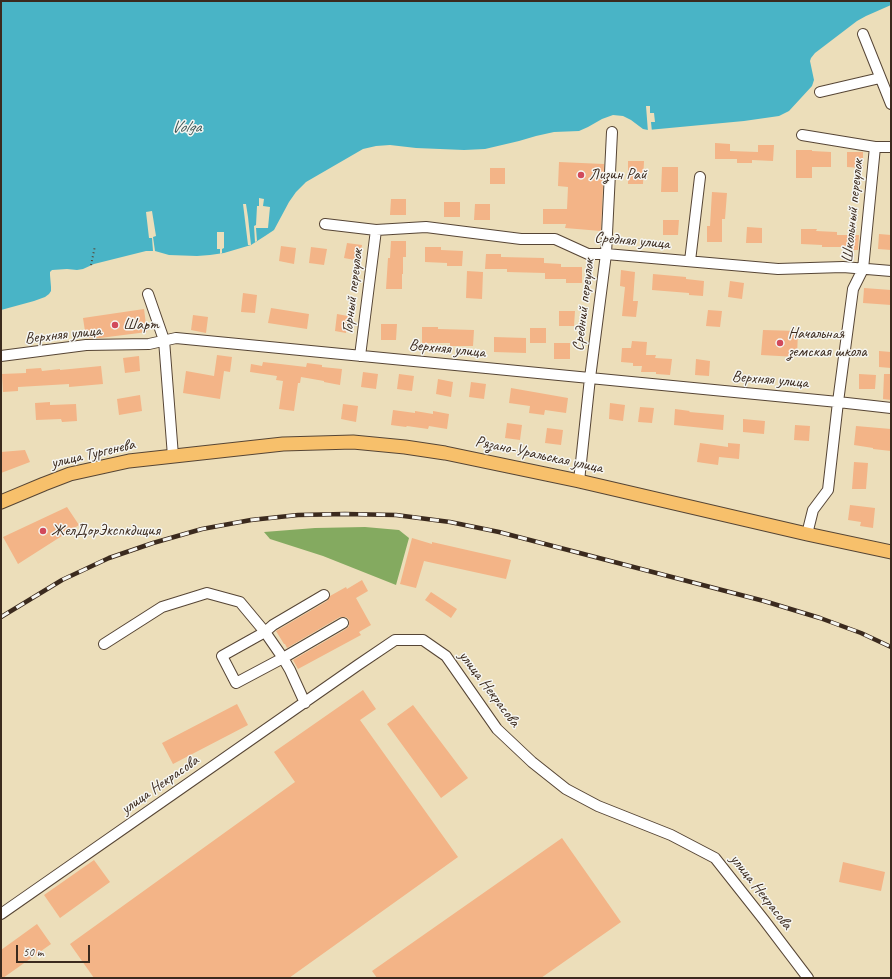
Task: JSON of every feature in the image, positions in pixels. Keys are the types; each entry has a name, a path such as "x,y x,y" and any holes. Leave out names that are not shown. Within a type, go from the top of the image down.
{"main road":[{"name":"Рязано-Уральская улица","path":"174,456 284,444 353,442 405,447 445,453 579,481 891,552"},
{"name":"улица Тургенева","path":"1,502 70,474 129,461 174,456"}],"street":[{"path":"863,34 891,104"},
{"path":"820,92 880,78"},
{"name":"Средний переулок","path":"579,481 590,378 606,254 612,132"},
{"path":"802,135 875,147 891,147"},
{"name":"Школьный переулок","path":"807,534 813,510 828,490 853,289 863,269 875,147"},
{"path":"690,261 700,177"},
{"name":"Средняя улица","path":"325,224 376,230 426,227 521,239 555,239 588,254 606,254 778,269 843,267 891,271"},
{"name":"Горный переулок","path":"360,356 376,230"},
{"path":"148,294 164,340 174,456"},
{"name":"Верхняя улица","path":"1,356 86,345 150,344 176,338 891,408"},
{"path":"104,644 162,607 207,593 240,602 265,632 283,658 305,703"},
{"path":"324,596 222,656 236,683 343,623"},
{"name":"улица Некрасова","path":"1,914 395,640 423,640 446,656 497,729 532,762 566,789 598,806 671,835 715,858 808,978"}],"path":[{"path":"91,265 95,246"}],"green space":[{"path":"365,527 399,530 409,538 396,585 323,556 270,539 264,532 315,528"}],"water":[{"name":"Volga","path":"1,1 891,1 891,5 857,21 815,53 810,61 814,80 812,86 789,111 779,116 744,121 648,130 643,129 623,116 613,115 579,131 554,132 485,149 464,150 416,148 390,145 363,149 306,182 289,202 274,230 251,245 224,253 197,256 169,255 155,251 146,251 94,264 83,269 52,270 50,272 51,291 49,294 34,301 1,310"}],"pier":[{"path":"646,106 650,106 650,113 654,113 655,122 651,122 652,132 648,132"},
{"path":"259,198 264,199 263,206 270,207 268,228 256,228 257,241 255,242 254,226 256,225"},
{"path":"243,204 246,204 251,245 248,245"},
{"path":"152,211 156,236 153,237 155,251 153,251 152,238 149,238 146,212"},
{"path":"217,232 224,232 224,248 220,254 220,249 217,249"}],"building":[{"path":"715,143 730,144 730,151 758,152 758,145 774,145 773,161 752,160 752,163 737,163 737,159 715,159"},
{"path":"796,150 831,152 831,167 812,167 812,178 796,178"},
{"path":"847,152 863,152 863,168 847,167"},
{"path":"628,161 644,161 643,184 628,184"},
{"path":"559,162 604,164 601,231 565,228 566,224 543,224 543,209 567,209 568,187 558,186"},
{"path":"662,167 678,167 678,192 661,192"},
{"path":"490,168 505,168 505,184 490,184"},
{"path":"712,192 727,193 725,219 722,219 722,242 707,242 707,226 710,226"},
{"path":"391,199 406,199 406,215 390,215"},
{"path":"444,202 460,202 460,217 444,217"},
{"path":"475,204 490,204 490,220 474,220"},
{"path":"663,220 679,220 678,235 663,235"},
{"path":"747,227 762,228 762,243 746,243"},
{"path":"801,229 817,229 816,231 837,232 837,235 859,235 858,250 844,250 844,247 822,247 822,245 801,244"},
{"path":"879,234 891,235 891,250 878,249"},
{"path":"391,241 406,241 406,257 403,257 402,289 386,289 388,258 390,258"},
{"path":"347,243 362,245 360,261 344,258"},
{"path":"281,246 296,248 294,264 279,261"},
{"path":"311,247 327,249 324,265 309,263"},
{"path":"425,247 441,247 441,250 463,251 462,266 447,266 447,263 425,262"},
{"path":"486,254 501,254 501,257 544,258 544,263 561,264 561,267 582,267 582,283 566,283 566,279 545,279 545,273 507,272 507,269 485,269"},
{"path":"621,270 635,272 633,301 638,301 636,317 622,316 625,287 620,286"},
{"path":"467,271 483,272 482,299 466,298"},
{"path":"653,274 686,277 686,279 704,281 703,296 689,295 689,293 652,290"},
{"path":"730,281 744,283 742,299 728,297"},
{"path":"864,288 891,290 891,305 863,303"},
{"path":"243,293 257,295 255,313 241,312"},
{"path":"271,308 309,314 307,329 268,323"},
{"name":"Шарт","path":"144,309 147,332 100,338 86,338 83,318"},
{"path":"708,310 722,311 720,327 706,326"},
{"path":"559,311 575,311 574,326 559,326"},
{"path":"337,314 348,316 346,333 335,331"},
{"path":"193,315 208,317 206,333 191,330"},
{"path":"381,324 397,324 396,340 381,340"},
{"path":"422,327 474,330 473,346 450,346 450,343 422,343"},
{"path":"530,328 546,328 546,343 530,343"},
{"name":"Начальная земская школа","path":"763,330 798,331 797,357 761,355"},
{"path":"494,337 526,338 526,353 494,352"},
{"path":"632,341 647,342 646,355 656,355 655,358 672,359 670,375 656,374 656,372 641,372 642,366 633,366 633,363 621,362 622,348 631,348"},
{"path":"554,343 570,343 570,359 554,359"},
{"path":"879,351 891,352 891,368 879,367"},
{"path":"217,355 232,357 230,372 224,371 220,399 183,393 186,371 214,376"},
{"path":"139,356 140,371 125,373 123,358"},
{"path":"696,359 710,361 709,376 695,375"},
{"path":"263,362 306,367 307,363 322,365 322,367 342,369 340,385 301,377 300,383 298,383 294,411 279,409 283,381 276,380 277,376 250,372 251,364 262,366"},
{"path":"101,366 103,384 69,387 69,384 18,387 18,391 3,392 2,374 26,373 26,369 41,368 42,371"},
{"path":"363,372 378,374 376,389 361,387"},
{"path":"399,374 414,376 412,391 397,389"},
{"path":"859,374 876,375 875,389 859,389"},
{"path":"884,374 891,374 891,400 883,399"},
{"path":"438,379 453,382 451,397 436,394"},
{"path":"471,382 486,384 484,399 469,397"},
{"path":"511,388 568,398 566,413 545,410 544,415 529,413 530,406 509,403"},
{"path":"140,395 142,411 119,415 117,399"},
{"path":"50,402 50,405 76,404 77,421 62,422 61,419 36,420 35,403"},
{"path":"610,403 625,405 623,421 609,419"},
{"path":"343,404 358,406 356,422 341,419"},
{"path":"640,407 654,408 652,423 638,422"},
{"path":"675,409 690,411 689,412 724,415 723,430 674,425"},
{"path":"393,410 433,414 433,411 449,414 447,429 429,426 428,429 391,425"},
{"path":"743,419 765,421 764,434 743,432"},
{"path":"507,423 522,425 520,440 505,438"},
{"path":"795,425 810,426 809,441 794,440"},
{"path":"856,426 891,429 891,451 854,445"},
{"path":"547,428 563,430 561,445 545,443"},
{"path":"700,443 728,447 728,443 740,444 739,459 719,457 718,465 697,462"},
{"path":"25,450 30,462 1,473 1,452"},
{"path":"854,462 868,463 866,489 852,489"},
{"path":"850,505 875,508 873,528 860,526 861,522 848,520"},
{"name":"ЖелДорЭкспкдиция","path":"67,507 79,525 18,564 3,537"},
{"path":"412,538 432,544 432,542 511,560 506,579 424,561 416,588 400,584"},
{"path":"362,580 368,591 356,598 371,625 359,632 361,635 298,669 293,660 346,629 349,626 349,620 346,617 340,617 287,648 276,631 327,601 330,596 346,587 347,589"},
{"path":"431,592 457,609 451,618 425,600"},
{"path":"363,690 376,709 360,720 458,857 289,978 94,978 70,944 295,782 274,752"},
{"path":"237,704 248,725 173,764 162,743"},
{"path":"413,705 468,778 441,798 387,724"},
{"path":"562,838 621,922 541,978 377,978 372,971"},
{"path":"94,860 110,882 60,918 44,895"},
{"path":"843,862 885,872 881,891 839,882"},
{"path":"37,924 51,944 1,978 1,950"}],"railway":[{"path":"1,617 62,580 109,558 153,543 202,529 251,520 298,515 396,515 450,522 499,532 764,601 820,618 861,633 891,647"}],"place":[{"name":"Лизин Рай","path":"581,175"},
{"name":"Шарт","path":"115,325"},
{"name":"Начальная земская школа","path":"780,343"},
{"name":"ЖелДорЭкспкдиция","path":"43,531"}]}
